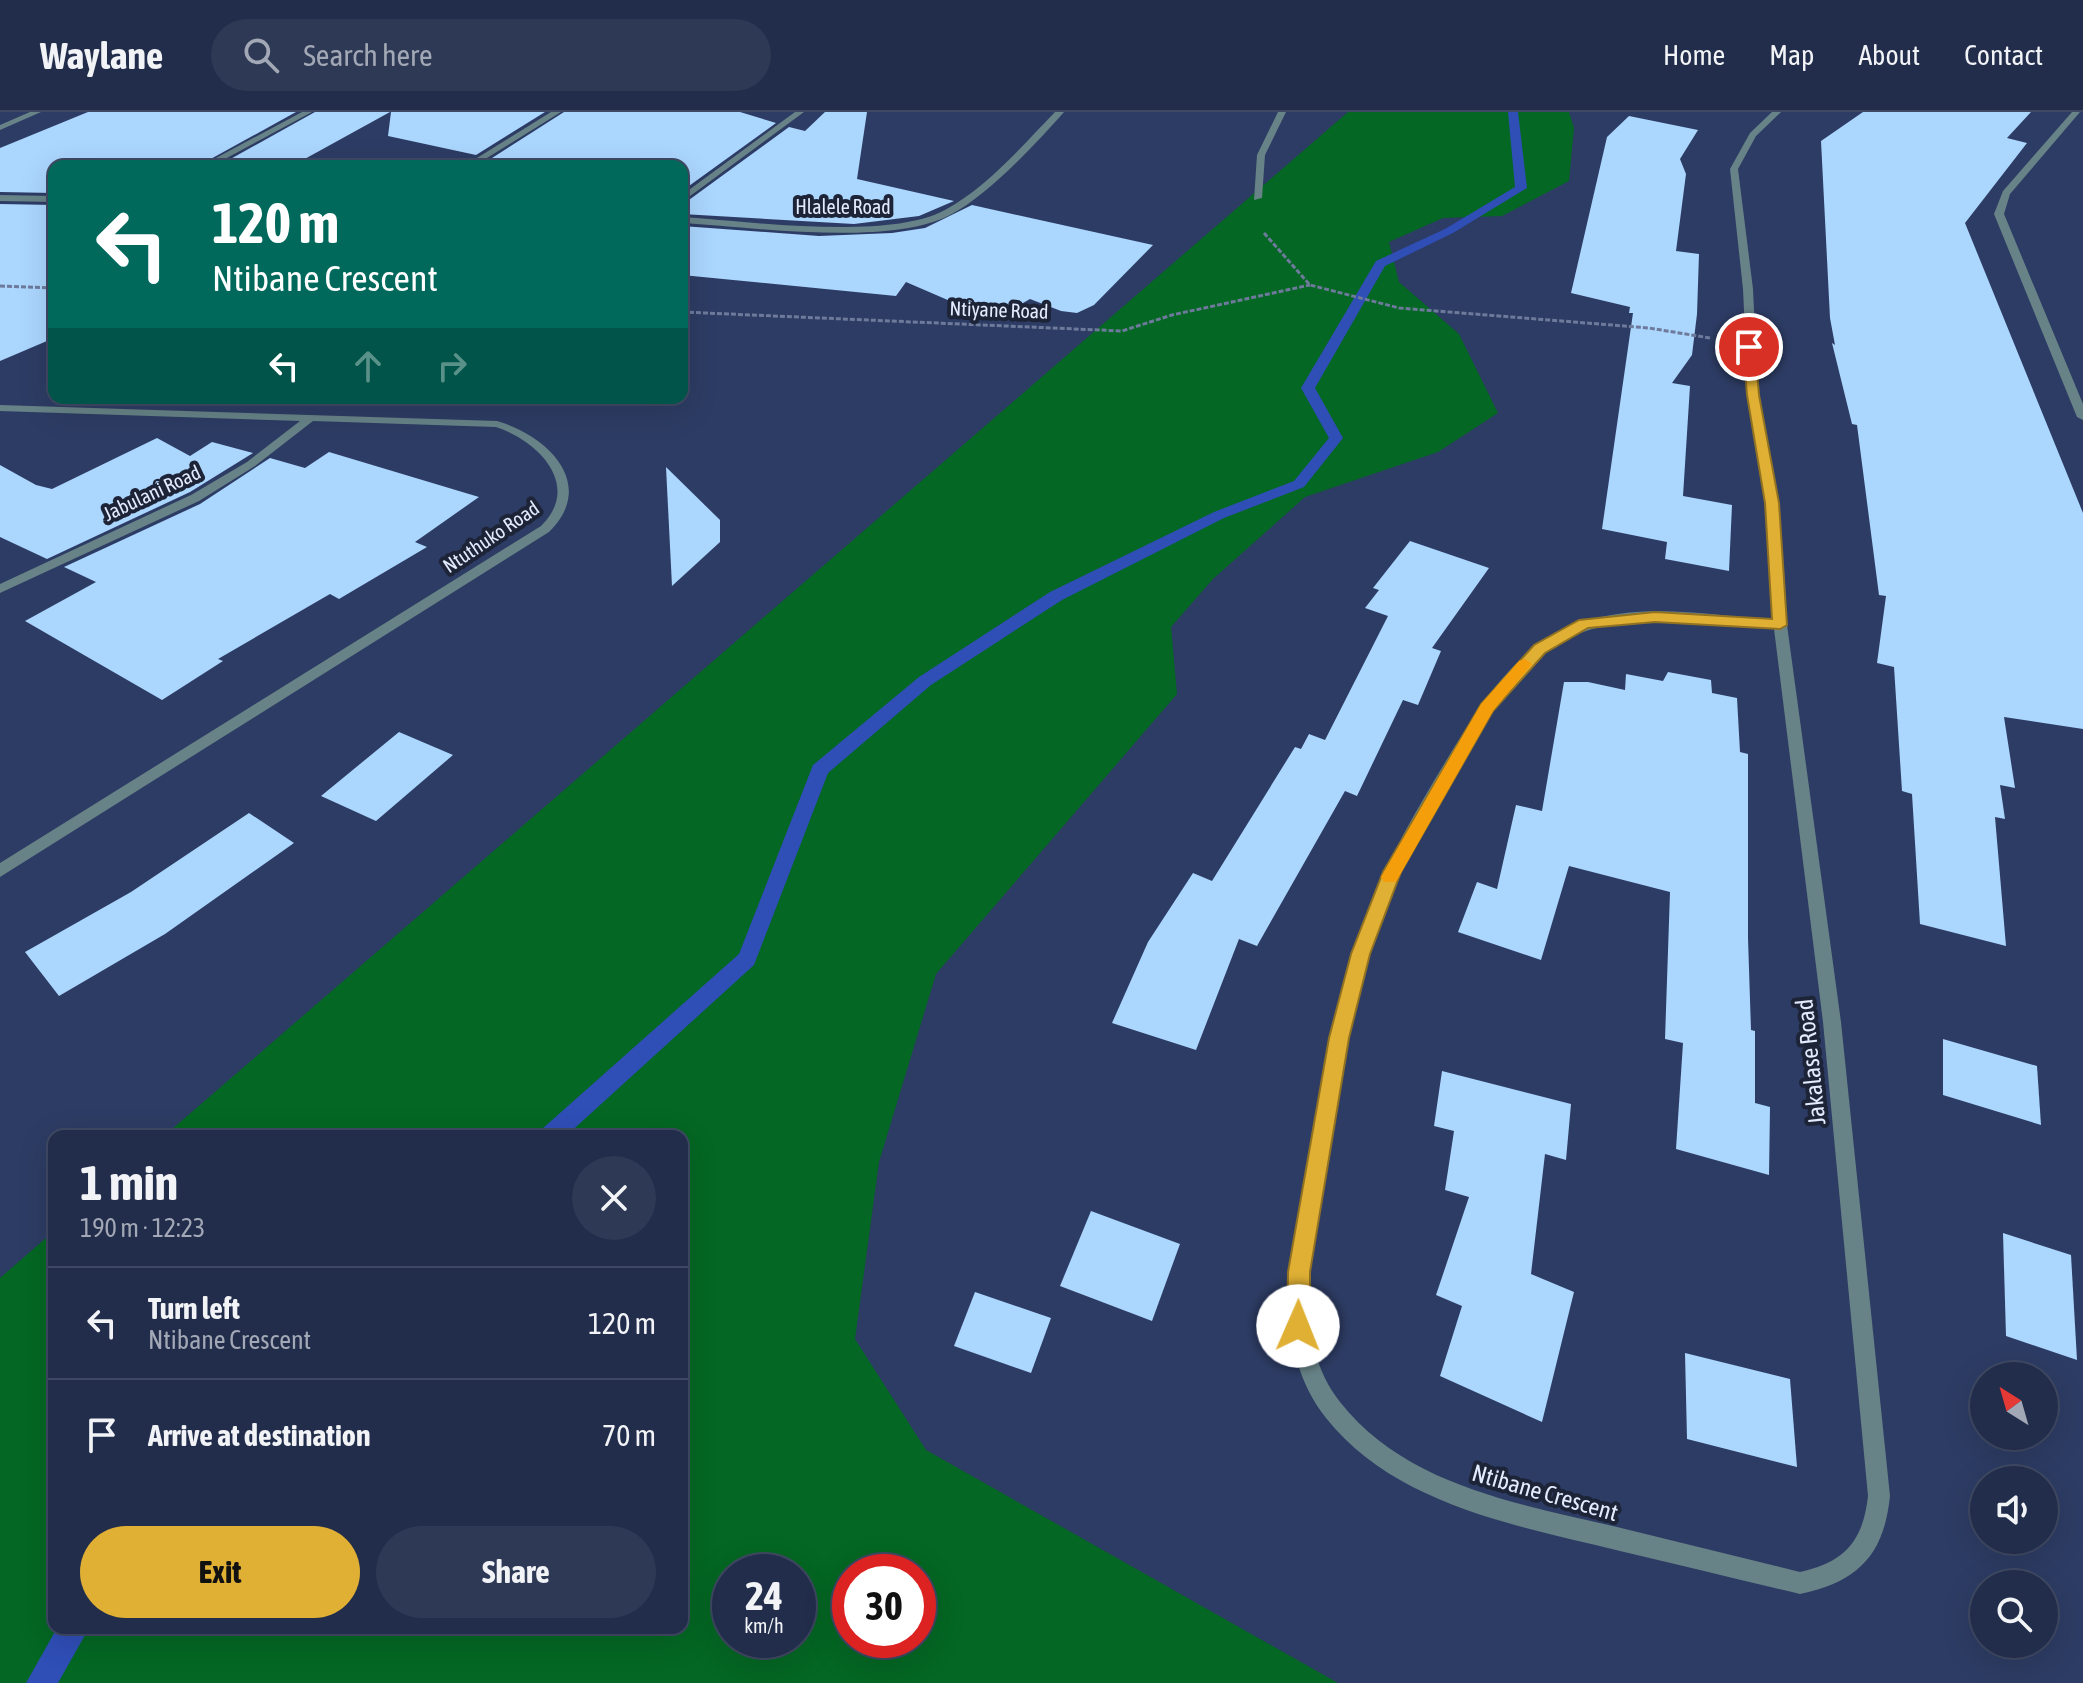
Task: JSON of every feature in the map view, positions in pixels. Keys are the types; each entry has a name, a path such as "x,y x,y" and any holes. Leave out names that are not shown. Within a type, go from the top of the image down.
{"street":[{"path":"0,128 37,112"},
{"path":"216,160 308,112"},
{"path":"478,160 557,112"},
{"path":"688,195 800,112"},
{"name":"Hlalele Road","path":"688,220 871,229 931,218 961,202 1060,112"},
{"path":"1257,198 1261,155 1282,112"},
{"path":"1777,112 1753,135 1734,169 1748,289 1753,395 1772,503 1780,625"},
{"path":"2076,112 2006,193 1999,214 2083,417"},
{"path":"0,198 48,199"},
{"name":"Ntuthuko Road","path":"0,408 497,424 514,429 532,440 556,469 564,491 562,508 545,529 0,871"},
{"name":"Jabulani Road","path":"0,589 195,498 258,459 312,417"},
{"name":"Ntibane Crescent","path":"1780,625 1655,617 1585,624 1540,649 1487,707 1392,872 1361,954 1339,1038 1304,1241 1299,1272 1298,1326 1318,1388 1354,1432 1387,1459 1431,1484 1495,1509 1800,1583 1821,1580 1859,1554 1878,1521 1879,1496"},
{"name":"Jakalase Road","path":"1780,625 1832,1022 1879,1496"}],"path":[{"path":"1261,227 1266,237 1310,285 1399,308 1649,328 1707,338 1749,333"},
{"name":"Ntiyane Road","path":"688,312 1122,331 1172,315 1310,285"},
{"path":"0,286 48,288"}],"green space":[{"path":"1348,112 1569,112 1574,128 1569,181 1502,216 1443,218 1389,242 1399,282 1459,334 1498,413 1438,452 1305,497 1213,579 1171,627 1177,694 936,974 879,1162 855,1339 926,1450 1338,1683 0,1683 0,1278 48,1236 48,1634 688,1634 688,1130 171,1130"}],"building":[{"path":"88,112 296,112 209,160 48,160 48,193 0,192 0,148"},
{"path":"315,112 390,112 303,160 229,160"},
{"path":"391,112 545,112 476,155 388,136"},
{"path":"564,112 740,112 776,123 688,187 688,160 492,158"},
{"path":"825,112 867,112 857,179 954,201 919,216 854,224 688,214 688,201 789,127 805,131"},
{"path":"1863,112 2031,112 2007,138 2027,143 1965,223 2083,513 2083,729 2004,717 2015,788 2000,785 2005,819 1995,817 2006,946 1920,924 1912,794 1902,791 1894,667 1877,663 1886,596 1879,595 1857,425 1852,424 1832,343 1835,345 1830,318 1821,141"},
{"path":"1629,116 1698,130 1680,159 1686,174 1676,251 1699,254 1697,314 1692,355 1672,383 1690,386 1683,496 1732,505 1729,571 1665,559 1667,542 1602,529 1633,313 1629,313 1630,307 1571,293 1607,137"},
{"path":"0,204 48,205 48,341 0,361"},
{"path":"972,205 1153,245 1094,305 1077,313 1061,311 1030,299 1016,307 950,301 906,282 896,296 688,276 688,226 819,236 892,233 925,228"},
{"path":"157,438 190,456 212,442 253,453 190,492 47,559 0,537 0,465 36,485 52,489"},
{"path":"329,452 479,497 415,542 427,547 339,599 330,594 218,659 223,661 162,700 25,621 96,582 64,567 200,504 270,458 305,468"},
{"path":"666,467 720,520 720,542 672,586"},
{"path":"1410,541 1489,568 1432,648 1441,651 1418,705 1403,700 1357,796 1345,791 1257,946 1239,939 1196,1050 1112,1023 1148,942 1193,873 1212,881 1295,747 1301,749 1309,734 1325,740 1388,616 1365,608 1379,590 1373,588"},
{"path":"1668,672 1711,680 1712,693 1737,698 1740,752 1748,754 1748,938 1751,1030 1755,1031 1755,1103 1770,1107 1769,1175 1676,1149 1683,1043 1665,1039 1670,892 1569,866 1541,960 1458,932 1477,882 1497,889 1516,805 1542,811 1564,682 1588,682 1625,690 1626,674 1663,681"},
{"path":"399,732 453,755 376,821 321,796"},
{"path":"249,813 294,843 165,934 59,996 25,952 131,892"},
{"path":"1943,1039 2037,1066 2041,1125 1943,1095"},
{"path":"1442,1071 1571,1104 1566,1160 1545,1154 1531,1274 1574,1292 1542,1422 1440,1376 1462,1306 1436,1295 1469,1197 1445,1190 1454,1131 1434,1126"},
{"path":"1091,1211 1180,1244 1152,1321 1060,1286"},
{"path":"2003,1233 2071,1255 2077,1360 2006,1336"},
{"path":"975,1292 1051,1318 1031,1373 954,1346"},
{"path":"1685,1353 1790,1379 1797,1467 1687,1439"}],"waterway":[{"path":"557,1130 747,959 820,770 925,681 1056,596 1219,515 1299,484 1336,438 1308,388 1380,264 1449,231 1521,188 1513,112"},
{"path":"41,1683 70,1634"}],"slow traffic":[{"path":"1390,877 1487,707 1525,664"}],"route":[{"path":"1298,1326 1299,1272 1339,1038 1361,954 1392,872 1487,707 1540,649 1569,630 1585,624 1620,618 1655,617 1780,625 1772,503 1753,395 1749,347"}]}
